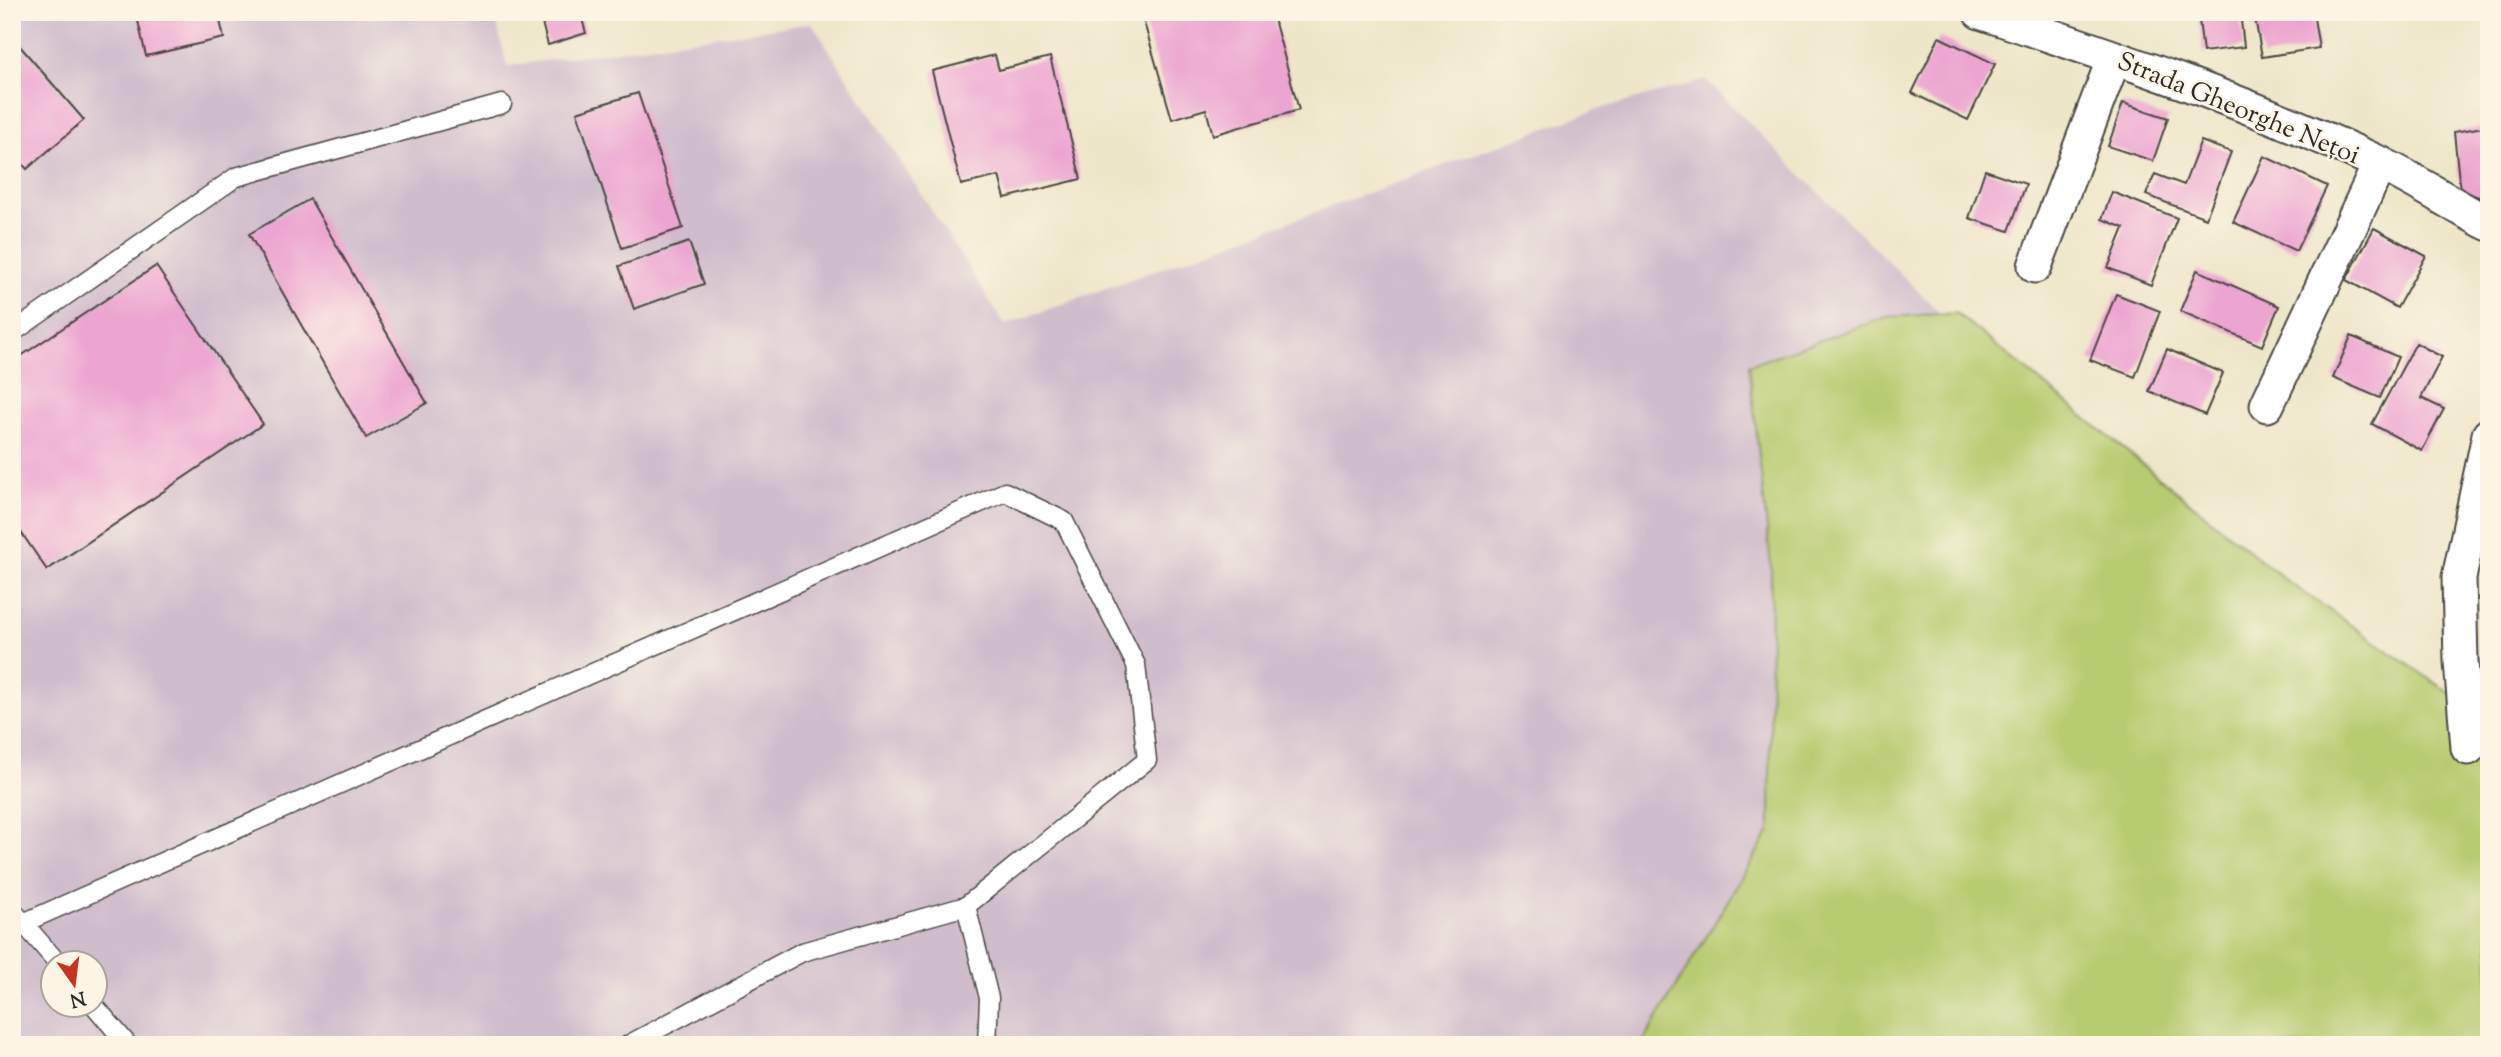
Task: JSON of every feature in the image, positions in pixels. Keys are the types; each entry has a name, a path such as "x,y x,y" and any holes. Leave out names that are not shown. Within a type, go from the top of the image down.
{"street":[{"name":"Strada Gheorghe Nețoi","path":"1980,12 2114,58 2304,130 2380,163 2489,223"},
{"path":"2035,266 2114,58"},
{"path":"2267,405 2380,163"},
{"path":"2468,748 2461,662 2459,578 2489,435"}],"lane":[{"path":"12,333 236,177 502,104"},
{"path":"45,948 18,917 1005,492 1064,521 1136,665 1147,760 966,906 802,953 628,1045"},
{"path":"966,906 989,998 987,1045"},
{"path":"105,1018 128,1045"}],"shaded area":[{"path":"12,12 494,12 507,66 812,23 1005,325 1596,110 1706,80 1958,331 1704,1045 12,1045"}],"green space":[{"path":"1956,313 2287,581 2489,720 2489,1045 1641,1045 1770,831 1771,565 1749,365 1887,317"}],"building":[{"path":"136,12 218,12 224,38 146,56"},
{"path":"539,12 580,12 586,33 548,45"},
{"path":"1141,12 1272,12 1299,110 1213,135 1206,109 1172,119"},
{"path":"2198,12 2240,12 2244,47 2203,52"},
{"path":"2254,12 2313,12 2319,48 2262,57"},
{"path":"12,37 84,120 27,169 12,152"},
{"path":"1939,37 1995,64 1968,120 1912,93"},
{"path":"995,55 999,70 1050,57 1081,179 1005,198 999,176 961,185 932,71"},
{"path":"638,93 683,228 622,248 577,112"},
{"path":"2123,103 2168,118 2153,161 2108,146"},
{"path":"2489,126 2489,201 2460,190 2454,132"},
{"path":"2201,141 2231,152 2206,218 2146,195 2155,174 2184,185"},
{"path":"2264,156 2327,186 2296,251 2233,222"},
{"path":"1985,170 2026,184 2009,231 1969,218"},
{"path":"2112,192 2177,218 2151,285 2108,268 2124,228 2102,219"},
{"path":"310,199 427,403 366,438 249,234"},
{"path":"2374,228 2426,256 2397,308 2346,280"},
{"path":"689,242 704,284 634,309 619,266"},
{"path":"156,266 263,424 47,570 12,519 12,362"},
{"path":"2197,270 2279,306 2262,346 2180,311"},
{"path":"2116,294 2160,311 2135,377 2090,360"},
{"path":"2351,336 2398,357 2380,398 2333,378"},
{"path":"2416,343 2442,357 2421,398 2444,409 2422,451 2372,424"},
{"path":"2167,349 2223,373 2205,415 2149,391"}]}
